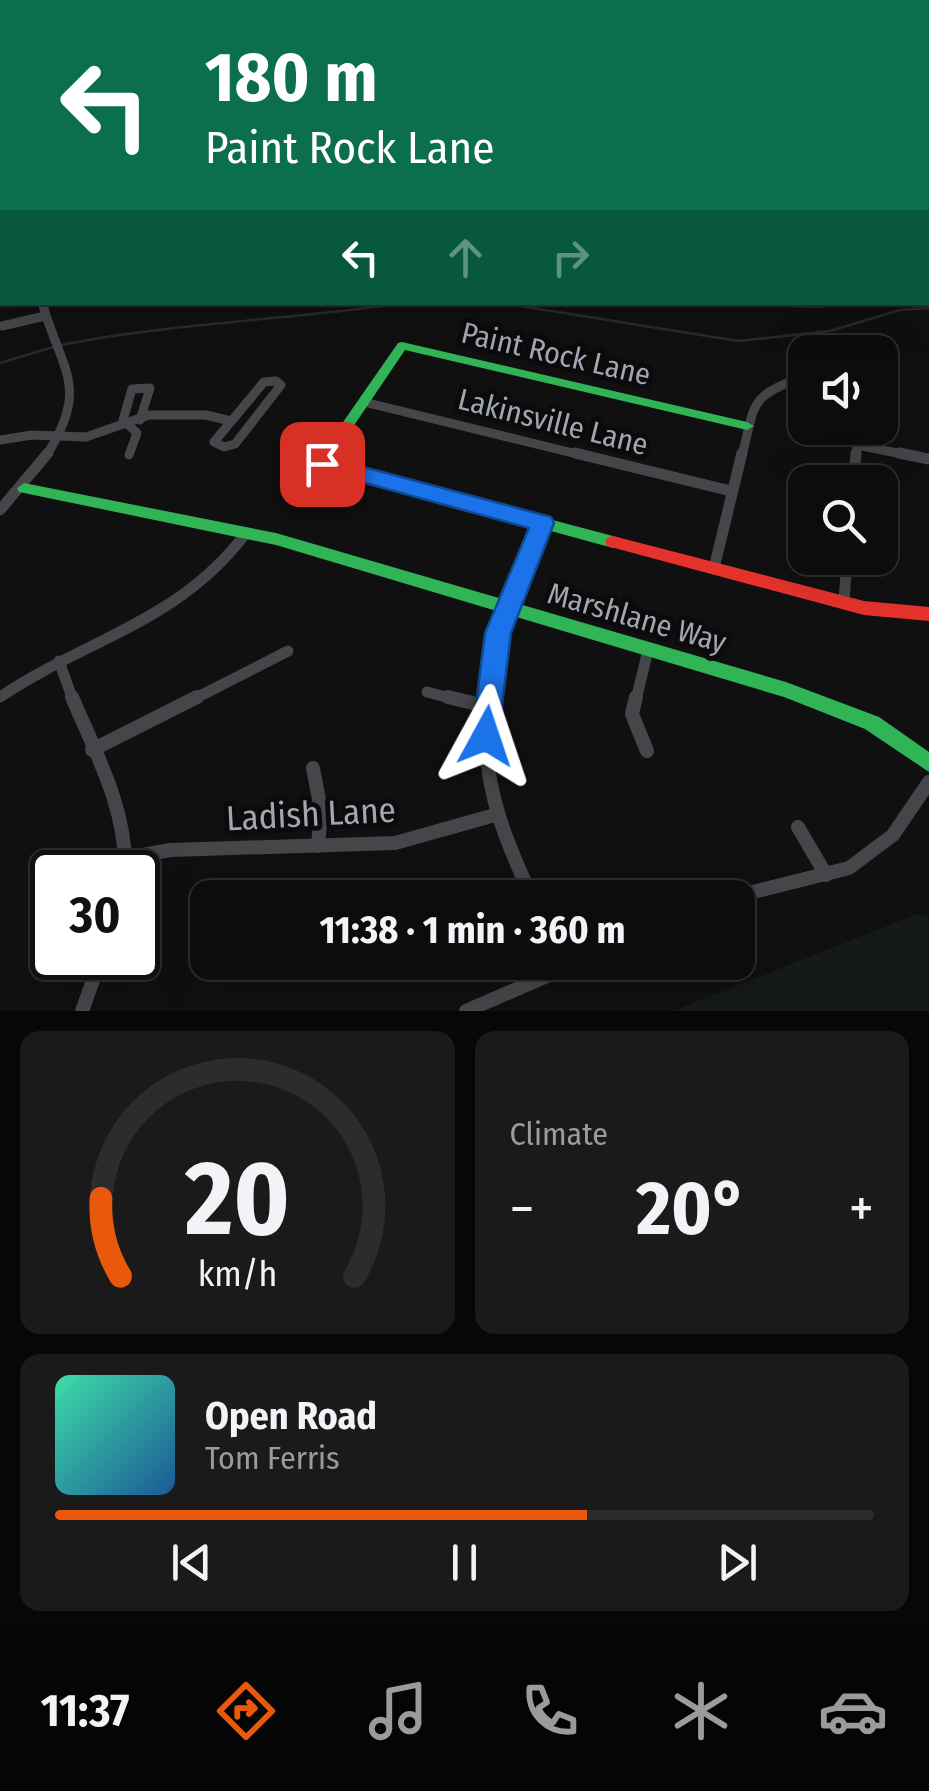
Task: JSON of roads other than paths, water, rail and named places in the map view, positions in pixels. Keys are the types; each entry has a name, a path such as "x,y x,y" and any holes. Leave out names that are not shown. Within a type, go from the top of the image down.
{"street":[{"path":"0,510 24,488 70,408 72,391 43,305"},
{"path":"2,326 45,316"},
{"name":"Paint Rock Lane","path":"746,426 402,346 322,464 844,602 929,614"},
{"path":"264,382 280,382 235,444 218,446 214,442 231,421 264,382"},
{"path":"714,568 746,426 765,391 788,382"},
{"path":"128,455 137,433 122,420 132,389 150,388 140,420"},
{"name":"Lakinsville Lane","path":"364,402 732,491"},
{"path":"0,440 86,437 149,415 191,414 231,421"},
{"path":"855,465 857,445 929,460"},
{"name":"Marshlane Way","path":"24,488 246,532 843,709 872,723 929,763"},
{"path":"524,880 495,815 484,766 498,633 543,523"},
{"path":"0,697 28,676 188,598 222,568 246,532"},
{"path":"844,602 846,575"},
{"path":"647,751 632,714 648,650"},
{"path":"92,750 288,651"},
{"path":"59,661 116,807 123,850"},
{"path":"427,692 488,707"},
{"path":"313,768 322,810 318,846"},
{"path":"755,892 849,868 893,835 929,782"},
{"name":"Ladish Lane","path":"160,853 170,850 395,844 495,815"},
{"path":"798,827 826,875"},
{"path":"82,1011 93,980"},
{"path":"466,1011 535,980"}],"waterway":[{"path":"61,345 148,331 387,305"},
{"path":"515,305 738,341 830,331 900,310 929,308"},
{"path":"0,363 53,347"}]}
